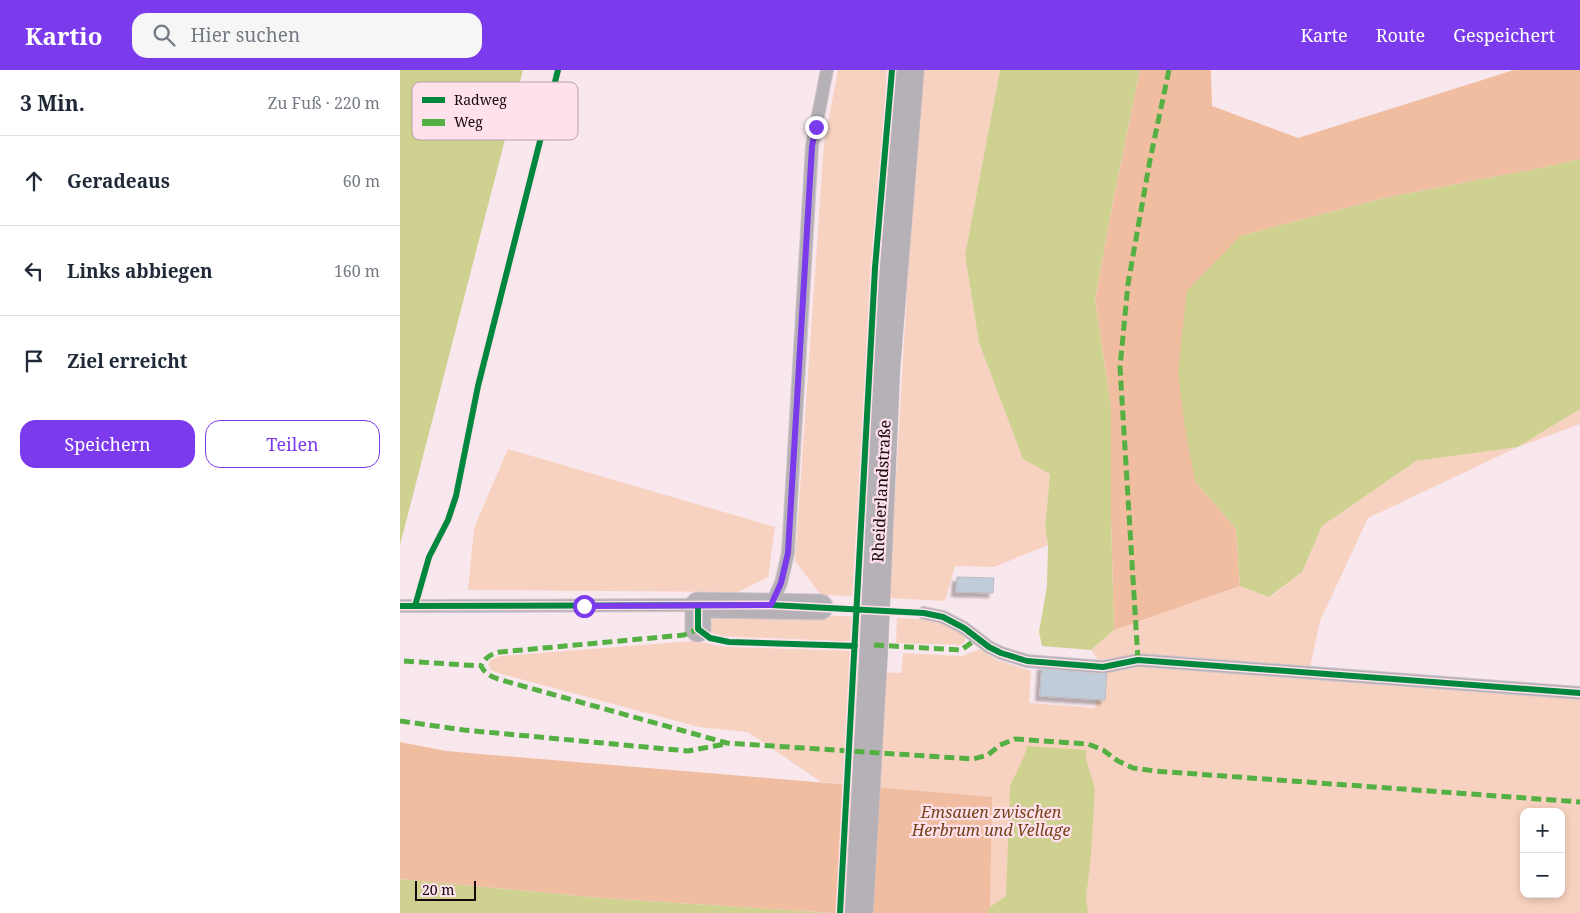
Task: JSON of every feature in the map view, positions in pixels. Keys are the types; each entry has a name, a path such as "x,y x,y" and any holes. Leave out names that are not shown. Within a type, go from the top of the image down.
{"main road":[{"name":"Rheiderlandstraße","path":"859,913 886,368 910,70"}],"street":[{"path":"698,617 771,605 820,607"}],"lane":[{"path":"771,605 781,583 788,553 812,146 827,70"},
{"path":"400,606 698,617"},
{"path":"924,613 943,617 964,628 1001,653 1027,661 1103,667 1138,660 1580,693"}],"green space":[{"path":"838,70 887,70 852,596 821,595 795,561 824,144"},
{"path":"922,70 1000,70 965,255 979,343 1023,458 1050,474 1045,527 1048,545 994,567 955,566 945,601 889,598"},
{"path":"1140,70 1211,70 1212,106 1298,138 1514,70 1580,70 1580,159 1384,198 1240,236 1195,481 1236,529 1240,586 1114,630 1111,519 1111,407 1095,300"},
{"path":"1580,409 1580,424 1518,447"},
{"name":"Emsauen zwischen Herbrum und Vellage","path":"1518,447 1368,518 1320,621 1309,672 1580,693 1580,913 892,913 896,789 821,782 748,732 699,727 498,673 491,670 488,664 491,660 500,656 693,641 727,647 856,651 856,671 901,673 903,653 962,656 980,649 997,660 1031,671 1029,703 1095,708 1099,676 1103,667 1091,650 1114,630 1240,586 1270,597 1302,572 1322,526 1416,461"},
{"path":"508,449 775,527 768,577 738,592 468,590 474,528"},
{"path":"723,611 862,617 860,642 720,636 711,632 707,626 712,615"},
{"path":"897,618 942,620 965,637 965,642 960,645 896,643"},
{"name":"Emsauen zwischen Herbrum und Vellage","path":"400,742 446,751 992,797 990,907 987,913 832,913 601,898 400,879"}],"shaded area":[{"path":"400,70 523,70 520,82 412,82 412,140 505,140 400,545"},
{"path":"1000,70 1140,70 1095,300 1111,407 1111,519 1114,630 1091,650 1042,646 1039,632 1047,586 1048,545 1045,527 1050,474 1023,459 979,343 965,255"},
{"path":"1580,159 1580,409 1518,447 1416,461 1322,526 1302,572 1269,597 1240,586 1236,529 1195,481 1184,421 1178,371 1187,291 1240,236 1384,198"},
{"path":"1027,746 1086,750 1086,759 1095,789 1086,898 1088,913 987,913 990,907 1006,896 1010,786"},
{"path":"400,879 601,898 832,913 400,913"}],"building":[{"path":"957,577 994,578 993,593 956,592"},
{"path":"1042,665 1107,669 1105,700 1040,696"}],"marked path":[{"path":"1138,660 1120,367 1128,284 1150,160 1169,70"},
{"path":"700,631 698,629 684,635 500,652 489,656 481,666 489,675 501,680 727,743 973,759 988,755 1000,745 1015,739 1088,744 1103,750 1118,761 1133,768 1155,771 1580,802"},
{"path":"874,645 961,650 978,638"},
{"path":"404,661 481,666"},
{"path":"400,721 464,730 688,751 725,744"}],"cycle path":[{"path":"555,82 558,70"},
{"path":"840,913 875,268 892,70"},
{"path":"415,606 429,557 448,520 456,496 478,386 540,140"},
{"path":"698,605 698,629 710,638 729,642 855,646"},
{"path":"400,606 771,605 924,613 943,617 964,628 989,647 1027,661 1103,667 1138,660 1580,693"}],"route":[{"path":"584,606 771,605 781,583 788,553 812,146 816,127"}]}
